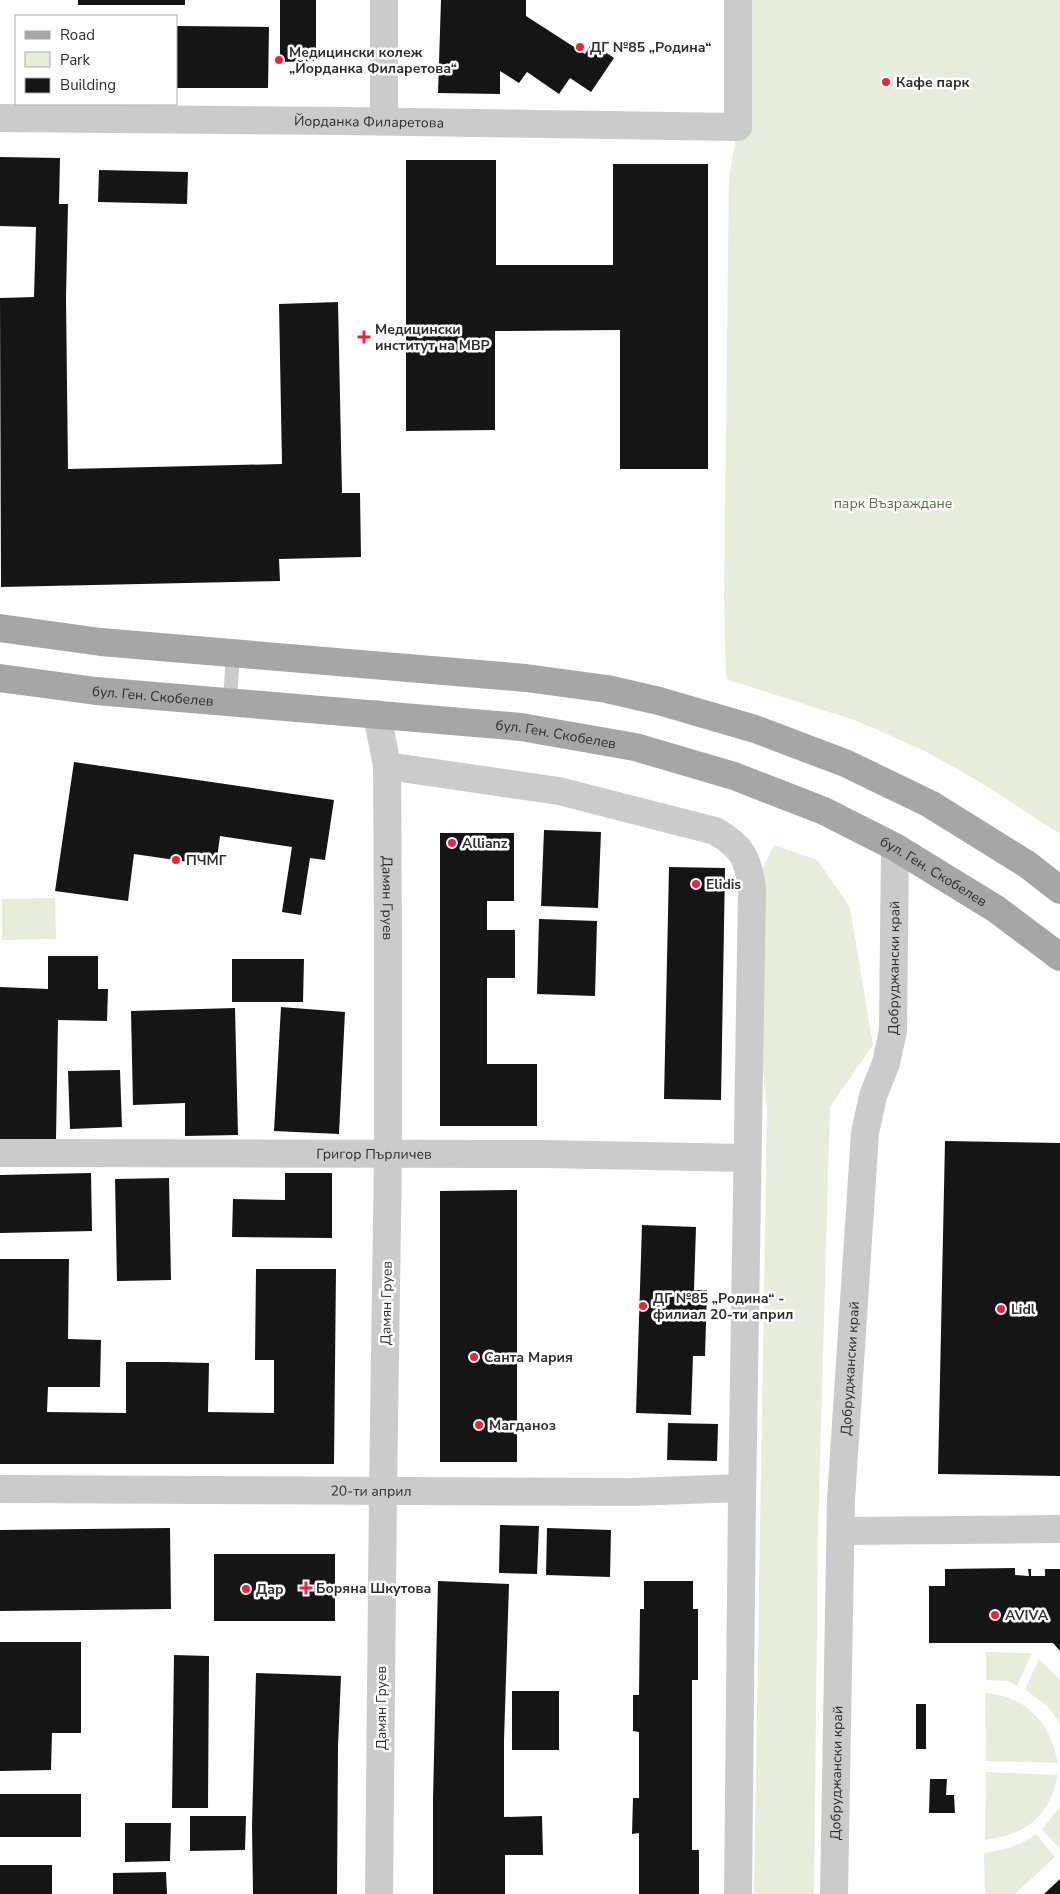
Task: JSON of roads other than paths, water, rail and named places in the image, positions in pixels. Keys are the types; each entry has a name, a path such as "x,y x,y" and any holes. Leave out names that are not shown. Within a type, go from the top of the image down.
{"main road":[{"path":"0,628 101,642 526,678 607,689 659,701 755,729 845,763 930,804 1028,864 1060,890"},
{"name":"бул. Ген. Скобелев","path":"0,678 96,691 521,726 635,747 734,776 824,811 895,847 996,908 1060,957"}],"street":[{"path":"384,0 384,121"},
{"name":"Йорданка Филаретова","path":"0,118 384,121 738,127 738,0"},
{"name":"Дамян Груев","path":"377,714 387,766 388,1154 380,1894"},
{"path":"387,766 559,791 714,831 731,840 741,852 749,867 752,888 746,1158 738,1894"},
{"name":"Добруджански край","path":"834,1894 842,1531 841,1500 865,1133 873,1096 886,1063 893,1031 895,847"},
{"name":"Григор Пърличев","path":"0,1153 544,1154 746,1158"},
{"name":"20-ти април","path":"0,1489 631,1492 742,1488"},
{"path":"842,1531 1060,1530"}],"lane":[{"path":"230,702 234,653"}],"place":[{"name":"ДГ №85 „Родина“","path":"580,47"},
{"name":"Медицински колеж „Йорданка Филаретова“","path":"279,60"},
{"name":"Кафе парк","path":"886,82"},
{"name":"Медицински институт на МВР","path":"364,337"},
{"name":"Allianz","path":"452,843"},
{"name":"ПЧМГ","path":"176,860"},
{"name":"Elidis","path":"696,884"},
{"name":"ДГ №85 „Родина“ - филиал 20-ти април","path":"643,1306"},
{"name":"Lidl","path":"1001,1309"},
{"name":"Санта Мария","path":"474,1357"},
{"name":"Магданоз","path":"479,1425"},
{"name":"Боряна Шкутова","path":"306,1588"},
{"name":"Дар","path":"246,1589"},
{"name":"AVIVA","path":"995,1615"}],"park label":[{"name":"парк Възраждане","path":"893,503"}]}
